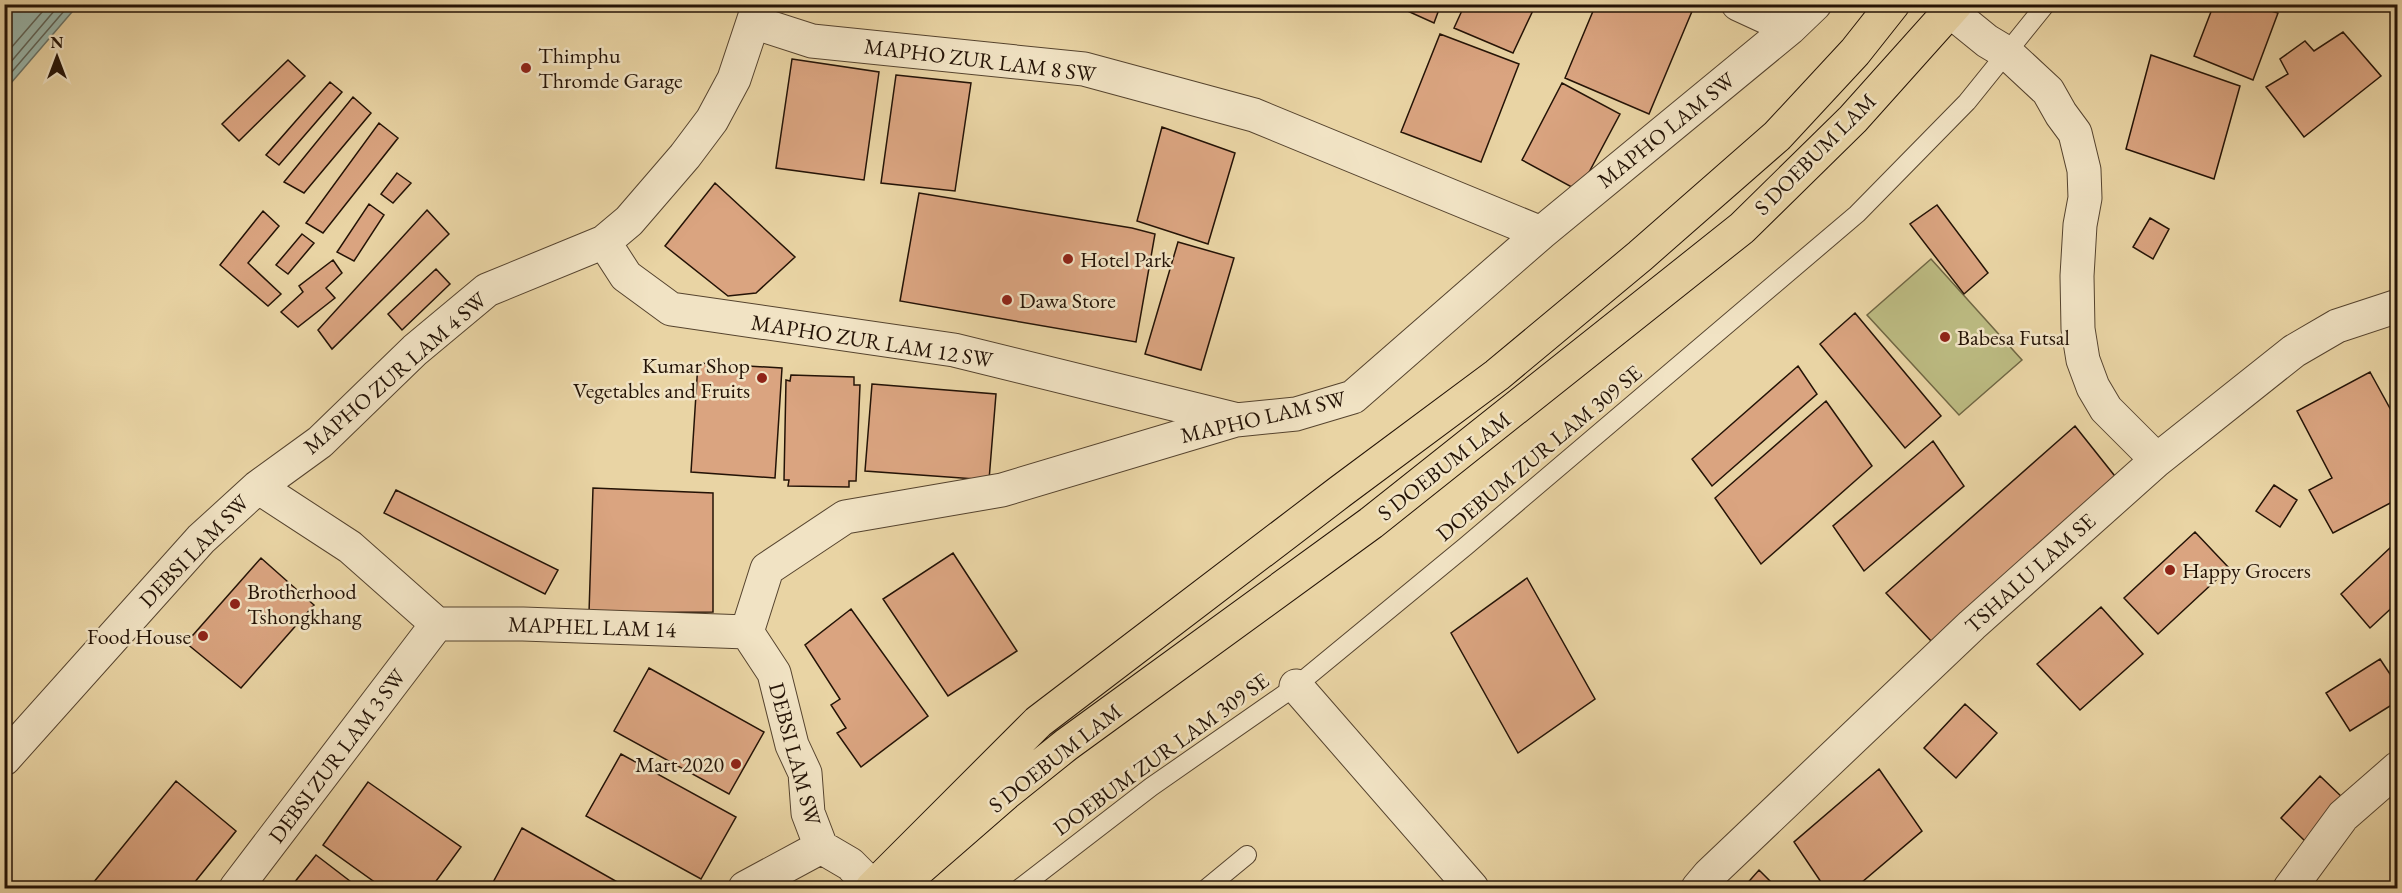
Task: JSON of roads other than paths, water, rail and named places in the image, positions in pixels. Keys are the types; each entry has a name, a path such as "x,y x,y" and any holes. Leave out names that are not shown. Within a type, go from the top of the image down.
{"highway":[{"name":"S DOEBUM LAM","path":"879,888 1038,722 1497,375 1640,256 1777,135 1855,52 1893,4"},
{"name":"S DOEBUM LAM","path":"879,888 1058,752 1371,523 1742,228 1853,119 1953,8"}],"street":[{"path":"1738,4 1790,28"},
{"name":"MAPHO LAM SW","path":"747,632 767,569 845,517 1002,490 1236,420 1296,414 1353,397 1541,233 1790,28 1815,4"},
{"path":"1953,8 1987,41 2007,53 2049,90 2061,114 2075,133 2084,170 2085,198 2080,225 2077,276 2078,328 2083,360 2093,387 2106,409 2157,460"},
{"name":"MAPHO ZUR LAM 8 SW","path":"756,13 812,41 1084,69 1254,115 1541,233"},
{"name":"MAPHO ZUR LAM 4 SW","path":"258,487 320,442 415,350 487,290 604,242 629,221 685,156 712,120 734,79 756,13"},
{"name":"MAPHO ZUR LAM 12 SW","path":"604,242 626,276 671,309 954,350 1236,420"},
{"name":"TSHALU LAM SE","path":"1698,888 1964,633 2157,460 2294,351 2337,326 2397,306"},
{"name":"DEBSI LAM SW","path":"4,759 201,539 258,487 350,547 437,624"},
{"name":"MAPHEL LAM 14","path":"437,624 523,624 747,632"},
{"name":"DEBSI ZUR LAM 3 SW","path":"236,888 437,624"},
{"name":"DEBSI LAM SW","path":"747,632 774,673 792,745 805,773 808,813 821,847"},
{"path":"1296,686 1472,888"},
{"path":"2290,888 2343,816 2397,768"},
{"path":"745,888 821,847 850,864 879,888"}],"lane":[{"name":"DOEBUM ZUR LAM 309 SE","path":"1020,888 1151,787 1296,686 1466,546 1857,214 1967,102 2046,4"},
{"path":"1207,888 1247,855"}],"water":[{"path":"4,5 78,5 5,90"}],"place":[{"name":"Thimphu Thromde Garage","path":"526,68"},
{"name":"Hotel Park","path":"1068,259"},
{"name":"Dawa Store","path":"1007,300"},
{"name":"Babesa Futsal","path":"1945,337"},
{"name":"Kumar Shop Vegetables and Fruits","path":"762,378"},
{"name":"Happy Grocers","path":"2170,570"},
{"name":"Brotherhood Tshongkhang","path":"235,604"},
{"name":"Food House","path":"203,636"},
{"name":"Mart 2020","path":"736,764"}]}
